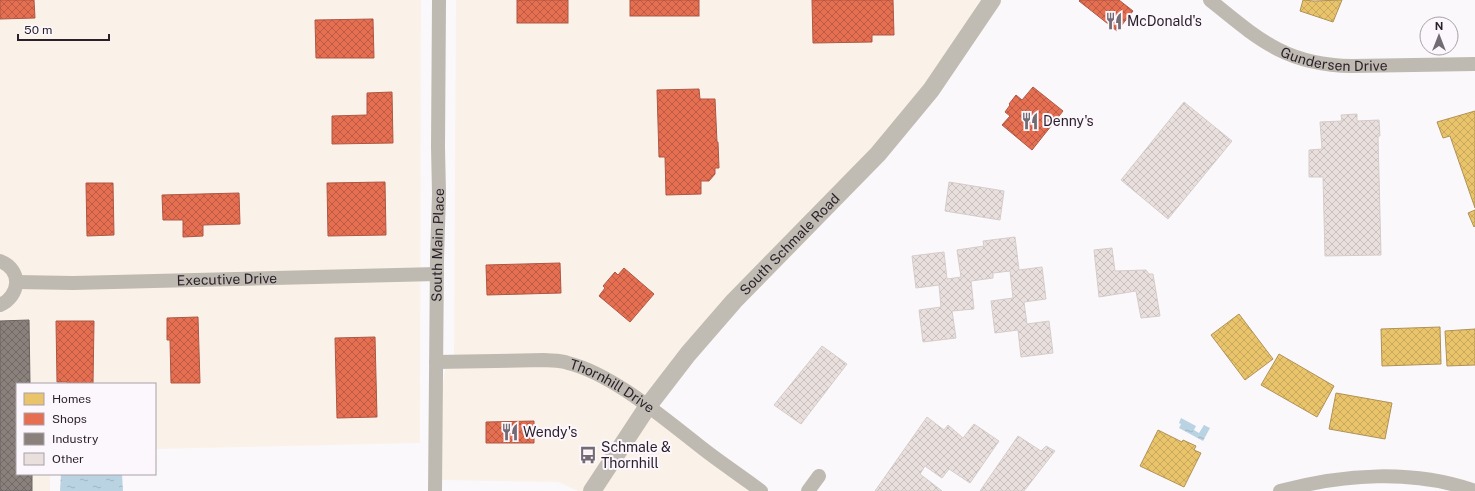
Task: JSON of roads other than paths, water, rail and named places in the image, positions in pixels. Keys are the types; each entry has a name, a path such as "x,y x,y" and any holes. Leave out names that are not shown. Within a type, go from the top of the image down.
{"main road":[{"name":"South Schmale Road","path":"592,491 648,406 688,354 734,301 878,154 931,90 992,0"}],"street":[{"name":"South Main Place","path":"436,491 439,0"},
{"name":"Gundersen Drive","path":"1210,0 1263,41 1296,58 1316,63 1335,66 1475,64"},
{"path":"0,262 11,268 15,274 16,282 16,290 13,296 0,306"},
{"name":"Executive Drive","path":"16,282 66,283 437,274"},
{"name":"Thornhill Drive","path":"436,362 544,360 568,362 597,374 648,406 761,491"},
{"path":"808,491 820,476"},
{"path":"1280,491 1326,480 1374,476 1411,478 1440,482 1475,491"}],"water":[{"path":"1181,418 1196,426 1194,430 1199,433 1204,425 1210,428 1203,441 1179,428"},
{"path":"61,475 122,475 123,491 60,491"}],"place":[{"name":"McDonald's","path":"1114,21"},
{"name":"Denny's","path":"1030,121"},
{"name":"Wendy's","path":"510,432"},
{"name":"Schmale & Thornhill","path":"588,455"}]}
